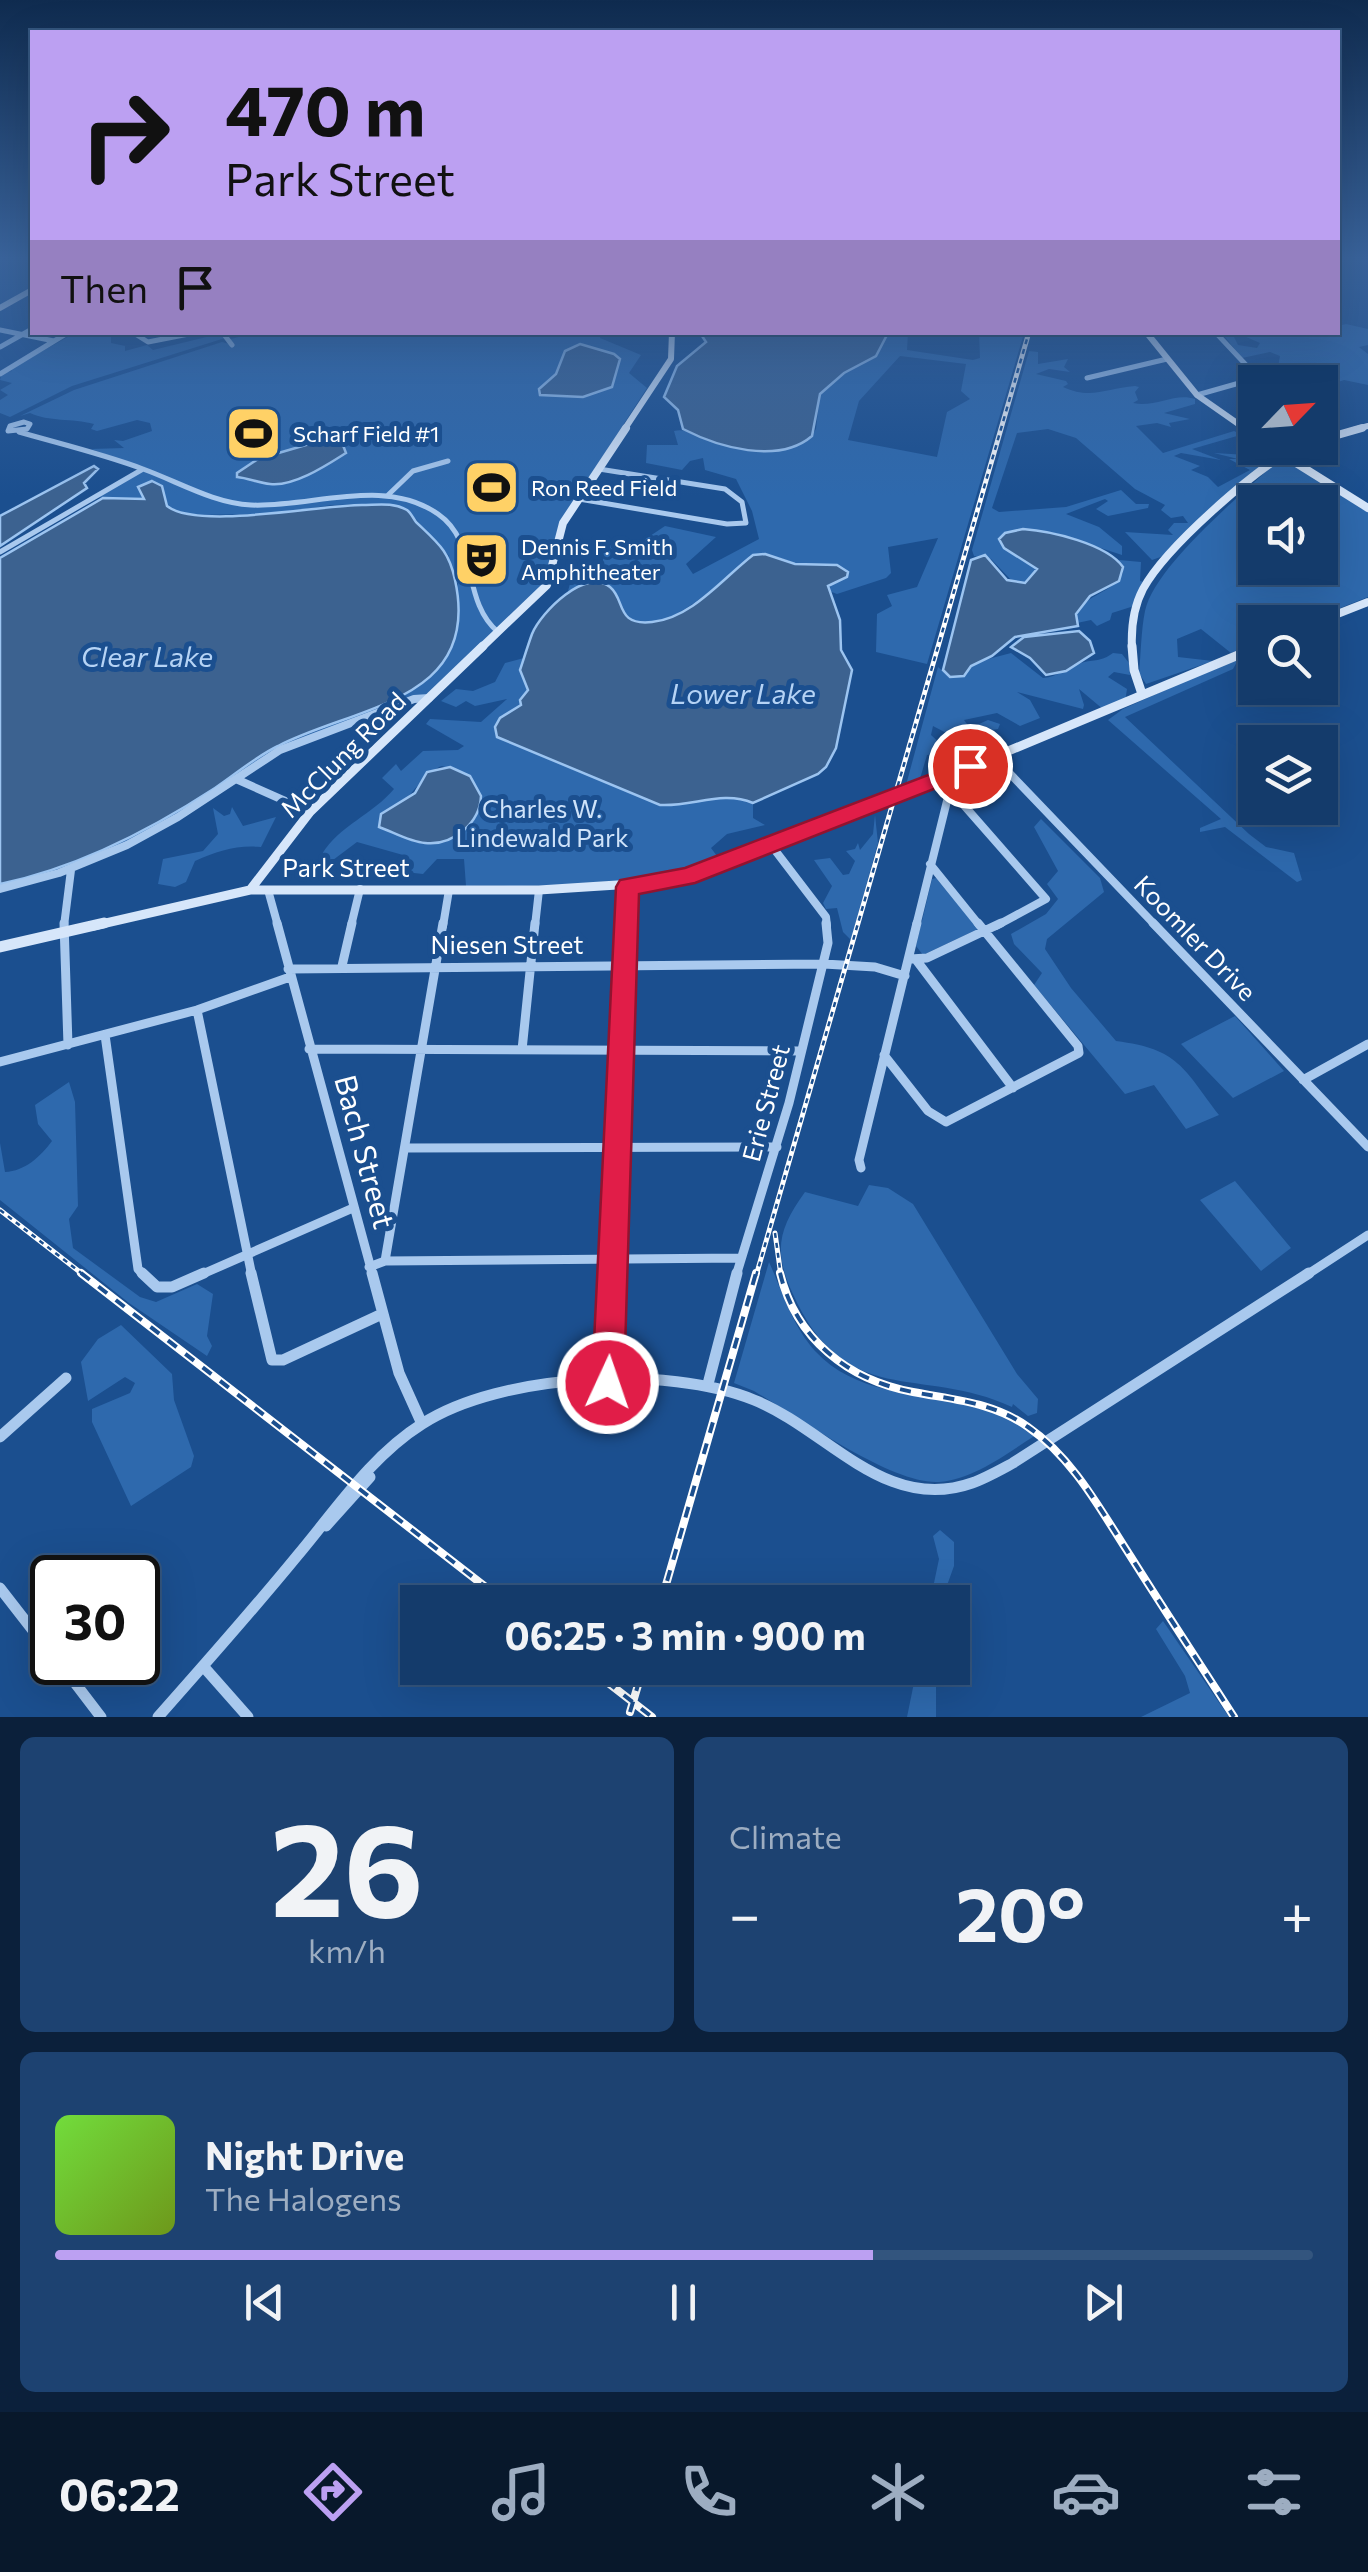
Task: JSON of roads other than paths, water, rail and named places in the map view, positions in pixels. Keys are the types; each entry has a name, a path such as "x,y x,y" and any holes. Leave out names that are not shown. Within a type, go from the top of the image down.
{"street":[{"path":"28,336 54,341"},
{"path":"0,370 10,368 62,336"},
{"path":"139,336 148,342 179,336"},
{"path":"224,336 232,346"},
{"name":"McClung Road","path":"250,890 310,812 548,585 561,528 671,359 672,336"},
{"path":"1149,336 1197,394 1238,424"},
{"path":"1219,336 1245,365"},
{"path":"1087,378 1167,359"},
{"path":"1197,394 1238,385"},
{"path":"2,422 28,423 29,428"},
{"path":"2,422 12,430 60,442 217,499 241,504 387,496 422,504 451,522 467,556 483,620 498,632"},
{"path":"1,436 19,422"},
{"path":"1340,434 1368,426"},
{"path":"12,430 29,428 60,442"},
{"path":"387,496 415,469 448,461"},
{"path":"1142,694 1135,683 1133,634 1136,608 1145,584 1261,465"},
{"path":"1300,465 1368,508"},
{"path":"0,552 143,469"},
{"path":"580,498 727,524 746,523 739,498 724,490 598,470"},
{"path":"1338,614 1368,602"},
{"name":"Park Street","path":"0,947 250,890 539,890 628,887 687,876 994,757 1238,655"},
{"path":"0,890 63,877 73,868 157,830 295,743 414,699 429,698"},
{"name":"Koomler Drive","path":"994,757 1368,1147"},
{"path":"913,960 1044,903 1044,894 940,778"},
{"path":"236,779 310,812"},
{"path":"861,1168 859,1160 884,1054 904,976 913,960 930,864 948,800 954,794"},
{"name":"Erie Street","path":"708,1384 741,1258 777,1147 824,964 829,924 771,845"},
{"path":"884,1054 895,1062 934,1118 944,1122 1079,1053 1078,1046 930,864"},
{"path":"63,877 68,1045"},
{"path":"608,1383 628,887"},
{"path":"342,966 360,889"},
{"name":"Bach Street","path":"268,890 382,1314 402,1382 422,1424"},
{"path":"385,1261 449,890"},
{"path":"522,1050 539,890"},
{"path":"913,960 1013,1088"},
{"name":"Niesen Street","path":"0,1062 197,1010 289,973 342,966 824,964 876,967 904,976"},
{"path":"197,1010 266,1350 272,1360 283,1360 382,1314"},
{"path":"105,1035 140,1272 163,1290 353,1208"},
{"path":"1303,1080 1368,1044"},
{"path":"310,1048 802,1051"},
{"path":"405,1148 777,1147"},
{"path":"158,1717 384,1459 422,1424 481,1397 518,1387 708,1384 760,1402 882,1480 900,1488 940,1493 978,1483 998,1472 1368,1235"},
{"path":"369,1267 385,1261 741,1258"},
{"path":"0,1437 66,1378"},
{"path":"0,1588 30,1627"},
{"path":"203,1666 248,1717"},
{"path":"76,1685 101,1717"}],"water":[{"path":"702,336 886,336 876,356 844,373 820,394 812,436 798,445 765,451 730,447 683,429 678,410 664,397 677,366 706,342"},
{"path":"580,344 620,359 612,387 583,397 540,395 539,389 556,374 565,351"},
{"path":"323,440 341,440 346,453 289,482 270,484 237,477 237,473 258,459"},
{"path":"94,466 98,469 84,483 87,488 0,546 0,516"},
{"name":"Clear Lake","path":"152,481 162,486 167,506 204,516 379,504 407,510 442,548 453,570 458,621 450,652 431,676 406,694 270,750 190,804 138,833 57,868 0,884 0,558 103,498 144,499 138,487"},
{"path":"1023,529 1063,536 1105,552 1123,567 1119,581 1090,596 1076,614 1078,626 1015,637 992,656 971,666 964,676 950,677 943,670 971,560 985,555 1007,580 1025,583 1037,569 1004,548 999,539 1005,533"},
{"name":"Lower Lake","path":"765,554 795,564 837,565 848,572 847,577 828,586 840,620 841,650 852,670 836,748 818,774 753,803 719,798 660,805 497,737 495,727 500,718 521,705 520,700 528,690 520,670 532,634 565,595 577,587 600,582 615,592 623,611 632,620 667,619 694,605 753,555"},
{"path":"1079,631 1090,641 1094,653 1066,671 1046,675 1030,658 1011,647 1024,637"},
{"path":"450,767 470,776 481,796 476,815 463,831 445,841 425,843 379,827 381,814 415,793 427,772"}],"railway":[{"path":"756,1276 1028,336"},
{"path":"0,1210 85,1276"},
{"path":"775,1233 781,1276"},
{"path":"81,1273 483,1585"},
{"path":"666,1585 756,1273"},
{"path":"781,1276 798,1318 828,1353 847,1366 889,1386 1001,1412 1028,1427 1059,1454 1097,1504 1234,1717"},
{"path":"611,1685 633,1702"},
{"path":"633,1702 638,1685"},
{"path":"630,1712 633,1702"},
{"path":"633,1702 652,1717"}],"place":[{"name":"Scharf Field #1","path":"254,434"},
{"name":"Ron Reed Field","path":"492,488"},
{"name":"Dennis F. Smith Amphitheater","path":"482,560"}],"park label":[{"name":"Charles W. Lindewald Park","path":"542,824"}]}
